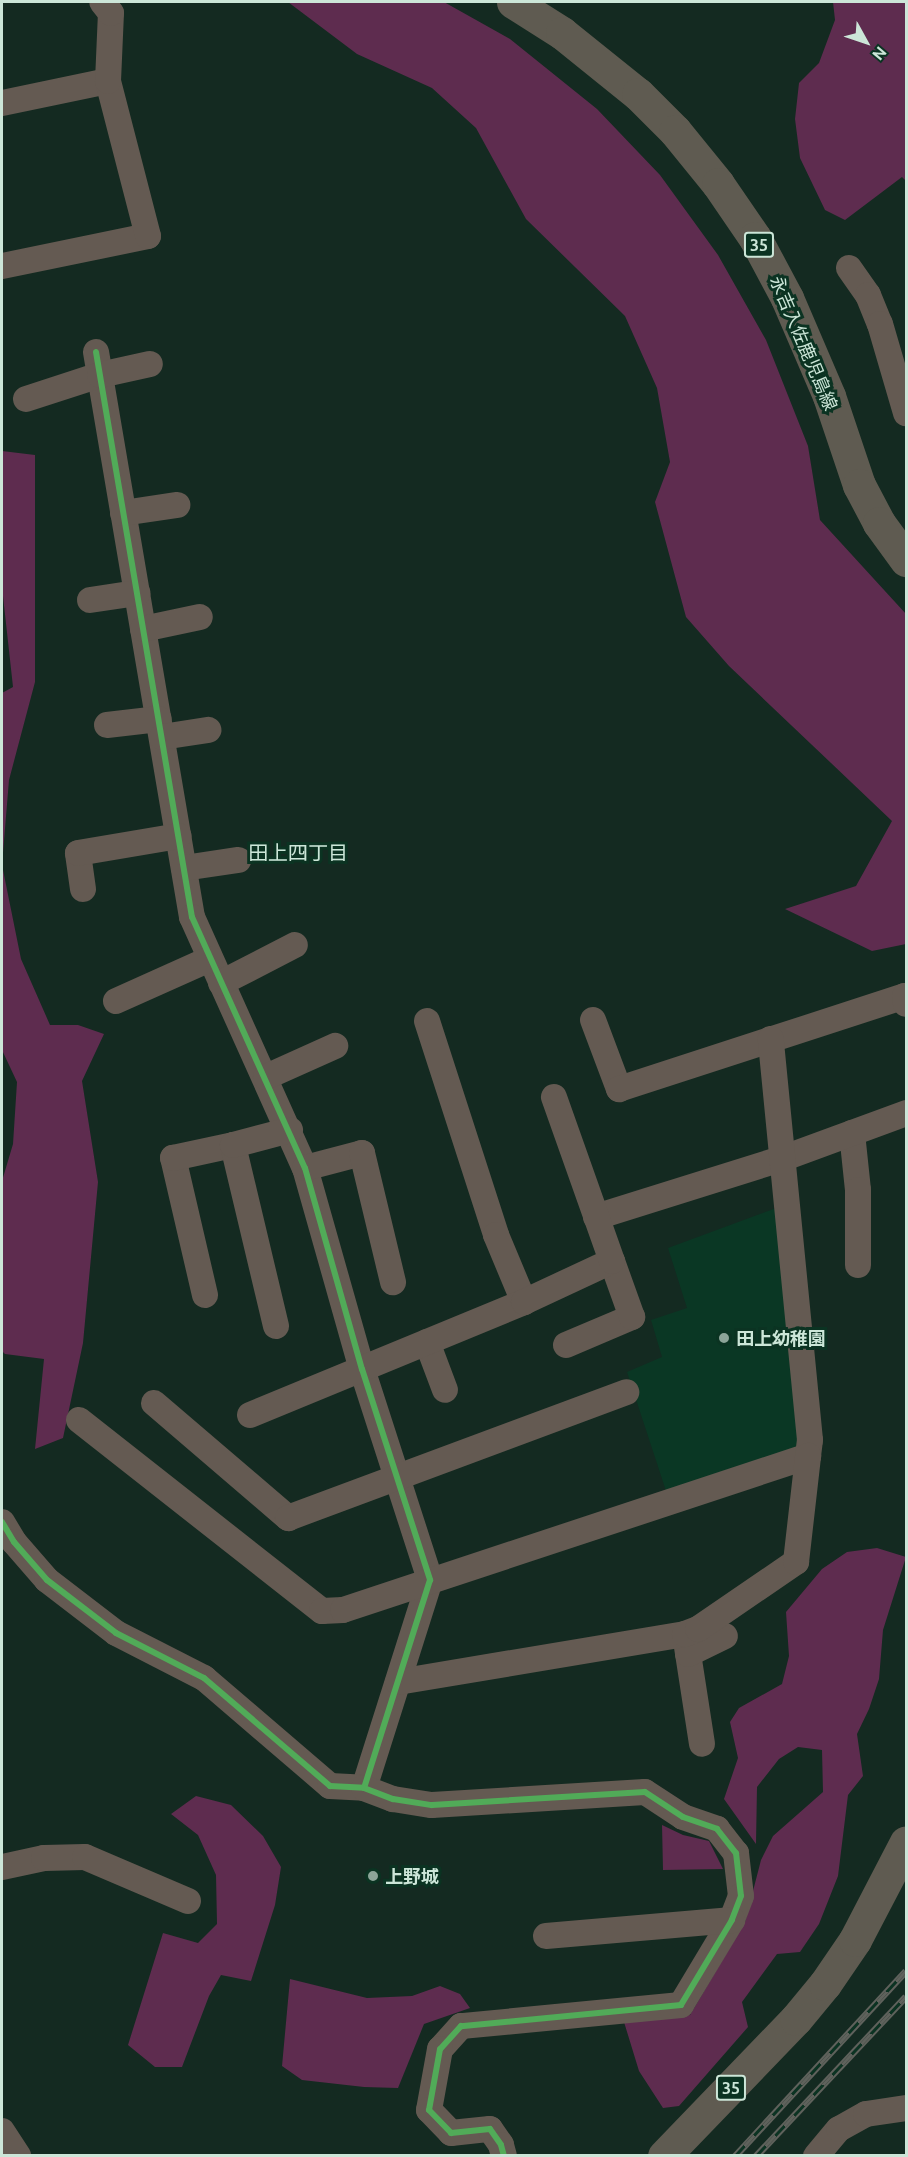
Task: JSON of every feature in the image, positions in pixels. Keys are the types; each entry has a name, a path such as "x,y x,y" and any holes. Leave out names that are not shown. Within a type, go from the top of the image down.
{"main road":[{"name":"永吉入佐鹿児島線","path":"519,3 562,33 638,94 675,131 718,184 755,238 787,298 825,387 859,484 879,523 906,560"},
{"name":"35","path":"664,2156 780,2036 825,1984 855,1940 906,1842"}],"street":[{"path":"2,266 148,236 108,81 111,13 102,2"},
{"path":"2,103 108,81"},
{"path":"849,268 868,295 880,324 906,413"},
{"path":"98,364 192,916 290,1130 305,1168 363,1369 430,1580 364,1788"},
{"path":"26,399 98,364 150,364"},
{"path":"123,513 177,506"},
{"path":"90,600 137,593"},
{"path":"143,629 200,617"},
{"path":"107,725 208,730"},
{"path":"83,888 78,853 179,836"},
{"path":"184,868 238,860"},
{"path":"221,983 295,945"},
{"path":"116,1001 210,959"},
{"path":"593,1020 619,1089 905,996 906,1004"},
{"path":"427,1021 496,1235 524,1302"},
{"path":"686,1644 699,1629 796,1562 810,1440 771,1039"},
{"path":"266,1077 335,1046"},
{"path":"554,1097 632,1317 566,1345"},
{"path":"596,1217 784,1158 906,1113"},
{"path":"205,1295 173,1158 290,1130"},
{"path":"852,1133 858,1190 858,1266"},
{"path":"232,1145 276,1326"},
{"path":"305,1168 362,1153 393,1282"},
{"path":"250,1415 524,1302 612,1261"},
{"path":"427,1342 445,1390"},
{"path":"154,1403 288,1518 626,1392"},
{"path":"79,1420 322,1611 343,1610 808,1456"},
{"path":"2,1522 14,1542 47,1580 116,1634 204,1678 330,1786 364,1788 393,1799 432,1805 645,1792 683,1817 717,1829 736,1853 741,1896 732,1920 681,2005 461,2026 440,2049 429,2110 451,2133 490,2129 501,2145 504,2156"},
{"path":"398,1682 686,1644 724,1636"},
{"path":"686,1644 702,1744"},
{"path":"2,1867 44,1858 86,1857 188,1901"},
{"path":"546,1936 732,1920"},
{"path":"816,2156 839,2129 848,2124 867,2114 906,2108"},
{"path":"2,2131 18,2156"}],"shaded area":[{"path":"288,2 444,2 510,39 597,109 660,175 718,255 766,340 808,446 820,520 906,614 906,944 872,951 785,909 856,886 892,821 729,666 686,617 655,502 670,462 657,388 625,316 526,219 476,128 432,88 357,54"},
{"path":"833,2 906,2 906,181 902,177 845,220 825,210 800,158 795,119 799,83 819,63 835,20"},
{"path":"2,451 35,455 35,682 9,780 2,865 2,693 13,687 2,587"},
{"path":"2,865 21,959 50,1025 78,1025 104,1034 82,1081 98,1182 83,1343 63,1438 35,1449 44,1359 5,1354 2,1351 2,1181 13,1144 17,1082 2,1050"},
{"name":"田上幼稚園","path":"779,1207 801,1438 791,1454 667,1494 627,1372 662,1357 651,1320 687,1308 668,1248"},
{"path":"877,1548 906,1557 883,1630 879,1679 869,1709 857,1734 863,1776 848,1795 838,1876 819,1924 800,1952 777,1954 742,2002 748,2027 679,2106 663,2108 639,2071 624,2022 690,2015 745,1922 761,1860 773,1836 823,1792 822,1750 798,1747 779,1759 757,1787 756,1844 724,1799 738,1758 730,1722 739,1708 782,1684 789,1656 786,1612 822,1569 847,1552"},
{"path":"196,1796 231,1805 263,1836 281,1867 275,1905 251,1981 221,1975 209,1996 182,2067 155,2067 128,2045 163,1933 198,1943 217,1924 216,1875 198,1835 171,1814"},
{"path":"662,1825 683,1835 709,1841 723,1869 663,1870"},
{"path":"290,1979 367,1998 412,1996 440,1986 460,1994 470,2008 424,2024 398,2088 364,2087 302,2080 282,2066"}],"railway":[{"path":"735,2156 906,1971"},
{"path":"756,2156 906,1996"}],"cycle path":[{"path":"96,352 192,917 305,1168 362,1369 430,1580 364,1788"},
{"path":"2,1522 14,1542 47,1580 116,1633 204,1678 330,1786 364,1788 393,1799 432,1805 645,1792 683,1817 717,1829 736,1853 741,1896 732,1920 681,2005 461,2026 440,2049 429,2110 451,2133 490,2129 501,2145 504,2156"}],"place":[{"name":"田上幼稚園","path":"724,1338"},
{"name":"上野城","path":"373,1876"}],"district":[{"name":"田上四丁目","path":"298,852"}]}
